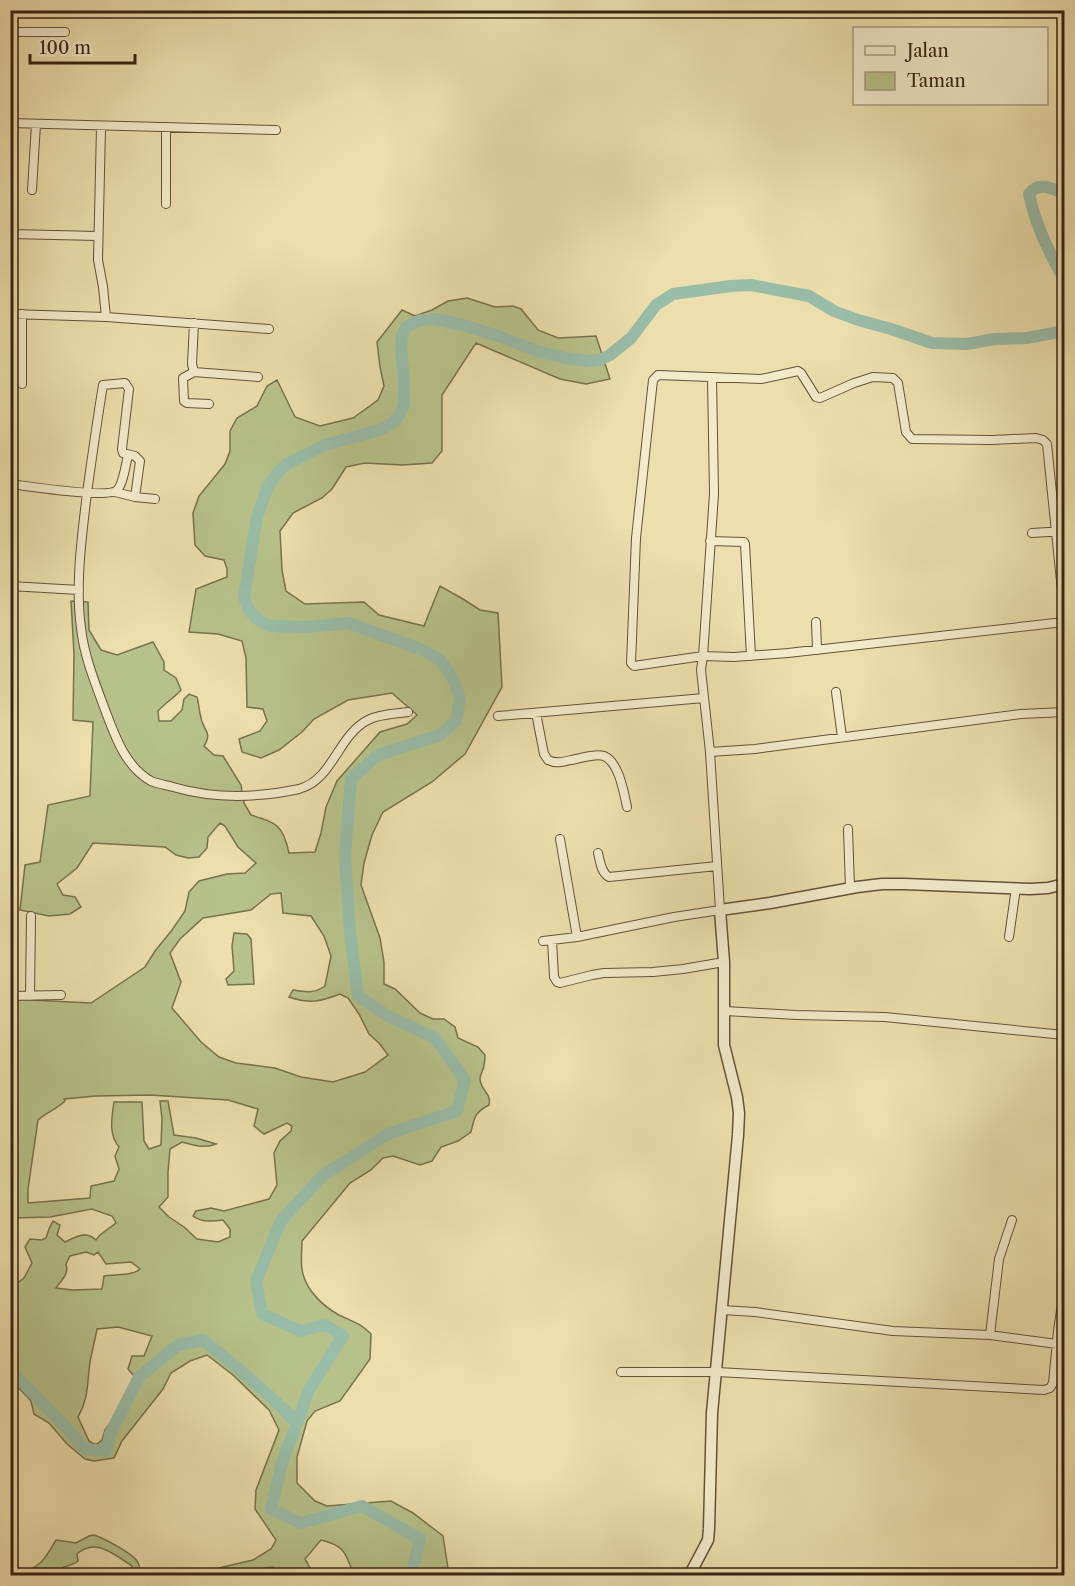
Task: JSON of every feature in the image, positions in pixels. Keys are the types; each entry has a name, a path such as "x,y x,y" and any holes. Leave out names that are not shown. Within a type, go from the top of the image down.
{"street":[{"path":"10,32 65,32"},
{"path":"10,123 276,130"},
{"path":"32,190 36,124"},
{"path":"100,127 98,260 105,317"},
{"path":"166,127 166,204"},
{"path":"10,234 98,236"},
{"path":"10,314 105,317 269,329"},
{"path":"22,314 22,384"},
{"path":"194,323 192,364 194,372"},
{"path":"1065,610 1060,531 1047,444 1043,440 1036,438 912,439 906,432 898,383 893,378 873,377 820,398 816,397 798,371 761,378 658,375 653,380 636,538 631,663 634,666 703,656 751,656 817,650 1065,622"},
{"path":"209,404 184,401 183,378 194,372 258,377"},
{"path":"689,1575 708,1540 711,1516 712,1413 739,1113 724,1046 724,962 710,752 701,670 714,494 712,377"},
{"path":"135,496 140,461 135,456 123,453 122,449 128,385 121,383 103,385 82,530 79,590 81,628 89,664 116,737 131,764 152,781 202,793 242,796 302,788 321,776 358,726 378,717 408,712"},
{"path":"115,492 120,485 128,455"},
{"path":"10,484 87,493 115,492 155,499"},
{"path":"1032,533 1060,531"},
{"path":"710,541 744,542 745,544 751,656"},
{"path":"10,586 79,590"},
{"path":"816,622 817,650"},
{"path":"836,692 842,737"},
{"path":"498,716 704,698"},
{"path":"710,752 755,749 1021,714 1065,712"},
{"path":"536,713 544,754 548,760 560,763 604,756 610,761 618,775 627,807"},
{"path":"848,830 850,888"},
{"path":"560,840 577,937"},
{"path":"598,854 604,872 609,877 717,866"},
{"path":"724,962 663,971 598,974 561,983 557,982 554,977 548,940 577,937 674,917 882,884 1016,888 1048,888 1065,884"},
{"path":"1009,937 1016,888"},
{"path":"30,996 32,916"},
{"path":"10,996 61,995"},
{"path":"725,1011 885,1017 1065,1035"},
{"path":"990,1335 999,1259 1012,1220"},
{"path":"621,1372 717,1372 1044,1390 1050,1388 1053,1383 1060,1344 1065,1290"},
{"path":"722,1311 755,1312 893,1331 990,1335 1060,1344"}],"green space":[{"path":"467,298 495,307 513,306 521,309 538,330 558,338 596,336 610,379 586,384 560,379 476,343 442,395 442,451 432,463 402,465 365,463 346,467 332,489 322,498 293,513 280,531 282,570 286,591 305,604 364,602 379,615 424,626 440,586 480,610 498,613 502,687 465,754 432,782 383,812 372,835 361,885 380,938 384,962 384,984 395,989 420,1013 433,1019 444,1019 455,1027 458,1038 478,1047 485,1055 480,1079 489,1097 489,1105 476,1116 471,1132 458,1141 441,1147 432,1161 420,1165 393,1156 383,1158 371,1170 350,1183 302,1241 302,1270 312,1292 328,1308 360,1325 371,1334 370,1359 340,1401 315,1411 307,1421 297,1457 297,1483 315,1501 327,1506 391,1501 413,1513 443,1536 449,1575 354,1575 344,1552 335,1545 321,1540 305,1559 312,1571 311,1575 282,1575 273,1567 205,1575 201,1572 253,1560 271,1549 276,1540 255,1509 256,1490 279,1430 269,1410 233,1375 207,1355 190,1361 171,1373 163,1389 122,1441 114,1458 94,1461 85,1459 67,1444 49,1423 34,1414 31,1401 11,1380 10,1261 14,1268 12,1280 19,1282 24,1278 32,1263 25,1247 30,1239 46,1238 53,1221 60,1225 57,1235 65,1242 85,1235 96,1240 116,1223 112,1216 92,1209 50,1217 11,1218 11,999 91,1003 145,967 185,911 189,892 199,881 227,874 245,873 256,863 238,847 225,826 220,823 208,837 207,848 199,857 188,858 176,855 165,847 93,843 77,868 57,884 63,895 75,897 81,907 70,914 49,916 20,910 25,865 40,862 48,805 90,796 93,722 73,720 74,654 71,601 88,602 89,630 101,650 117,655 153,642 164,662 164,670 176,678 181,690 158,711 159,721 171,721 182,710 184,699 189,694 197,697 202,722 208,734 204,746 214,755 223,756 241,785 244,803 251,815 278,826 289,853 315,852 326,807 337,781 380,732 407,724 417,715 392,693 348,700 314,719 279,750 261,758 242,752 239,739 260,731 267,721 263,709 247,707 246,658 242,641 218,634 189,632 196,589 227,577 224,560 205,556 195,545 193,513 199,496 225,464 230,451 230,431 237,418 257,406 267,386 277,380 295,417 320,426 353,418 378,400 384,386 377,342 402,310 415,316 448,301","holes":["281,893 283,913 311,916 324,936 331,956 325,986 310,992 293,990 289,997 309,1001 340,994 348,998 369,1034 388,1055 365,1072 333,1082 301,1077 275,1068 236,1063 219,1057 201,1042 172,1008 181,982 170,953 180,939 203,918 251,910 271,894","150,1095 228,1100 258,1109 254,1126 264,1134 287,1123 292,1126 291,1131 280,1141 274,1153 277,1185 269,1199 224,1211 211,1208 196,1211 193,1216 200,1220 223,1220 230,1229 230,1237 218,1242 197,1239 159,1207 168,1197 170,1149 182,1142 203,1146 216,1144 174,1135 168,1101 160,1101 161,1145 149,1149 144,1141 142,1102 114,1102 112,1131 119,1147 115,1156 119,1169 114,1181 91,1186 90,1198 28,1203 38,1120 62,1104 64,1099","86,1252 94,1255 98,1252 106,1264 131,1262 140,1269 128,1274 104,1276 102,1289 56,1288 66,1274 66,1264 70,1256","118,1327 152,1336 144,1356 132,1356 128,1369 135,1377 122,1406 105,1430 102,1440 94,1444 89,1441 78,1417 86,1397 97,1329"]},
{"path":"234,933 247,934 251,939 254,984 228,985 226,979 234,971 232,946"},
{"path":"94,1535 117,1546 134,1558 139,1564 140,1575 134,1575 132,1566 112,1553 98,1547 91,1547 77,1554 78,1561 62,1568 57,1575 11,1575 11,1570 28,1570 39,1564 56,1540 76,1543"}],"waterway":[{"path":"1064,194 1041,187 1029,194 1043,238 1064,279"},
{"path":"411,1576 420,1539 362,1506 301,1523 271,1509 282,1463 309,1390 343,1336 325,1325 301,1331 262,1314 256,1281 281,1221 322,1176 388,1134 457,1111 465,1080 435,1038 386,1015 358,996 350,932 345,856 351,779 378,755 440,735 456,721 460,699 453,678 441,661 425,651 349,623 307,627 269,626 256,618 249,610 244,597 257,517 268,486 287,464 325,445 379,430 393,423 404,405 402,335 406,327 421,320 434,319 463,325 537,351 565,358 600,360 631,338 656,305 673,294 751,285 809,296 834,311 932,343 967,344 995,339 1027,338 1064,331"},
{"path":"10,1370 85,1449 106,1451 110,1434 139,1377 178,1345 203,1340 297,1423"}]}
